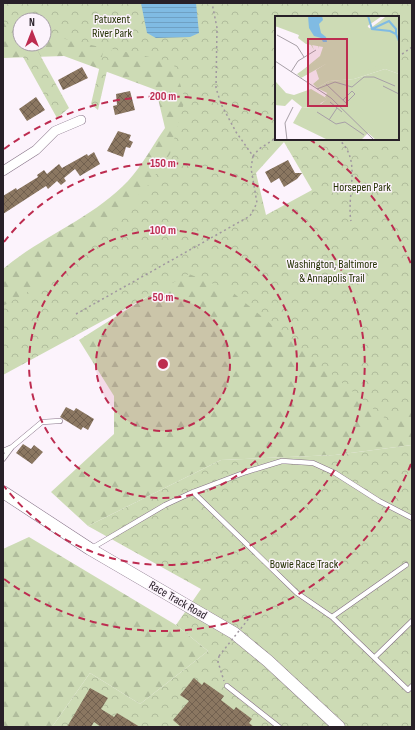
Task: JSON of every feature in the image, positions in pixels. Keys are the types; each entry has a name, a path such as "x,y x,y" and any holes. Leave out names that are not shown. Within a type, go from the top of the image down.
{"street":[{"path":"3,171 36,150 55,131 81,120"},
{"name":"Race Track Road","path":"3,492 90,549 234,633 268,661 339,727"}],"lane":[{"path":"3,459 12,447 42,422 60,421"},
{"path":"3,451 12,447"},
{"path":"90,549 165,505 194,492 282,461 301,461 313,463 335,473 379,501 412,518"},
{"path":"194,492 297,593 332,618 375,657 408,690 412,686"},
{"path":"332,618 406,565"},
{"path":"375,657 412,620"},
{"path":"228,686 279,727"}],"path":[{"path":"212,3 218,28 216,88 221,104 236,132 253,156"},
{"path":"399,56 412,47"},
{"path":"76,314 250,216 257,203 251,168 253,156 259,149 275,139"},
{"path":"339,140 345,146 352,162 349,208 351,221"},
{"path":"228,686 221,676 218,662 220,656 254,612"}],"green space":[{"name":"Patuxent River Park","path":"3,3 412,3 399,16 275,16 275,119 3,312 3,269 18,257 99,206 128,181 138,169 165,128 156,90 64,56 3,58"},
{"name":"Washington, Baltimore & Annapolis Trail","path":"3,3 412,3 412,406 407,404 393,425 231,291 189,274 3,375 3,306 38,286 72,260 116,219 149,184 170,154 185,99 173,62 112,49 98,110 91,104 104,48 52,36 52,12 12,12 12,37 3,21","holes":["284,142 312,190 266,215 256,173"]},
{"name":"Washington, Baltimore & Annapolis Trail","path":"20,52 38,52 69,108 57,118"},
{"path":"412,238 412,445 335,455 221,460 88,526 51,492 114,434 114,396 79,340 202,262"},
{"name":"Bowie Race Track","path":"412,445 412,727 52,727 90,673 140,704 208,651 176,625 201,589 88,526 221,460 335,455"},
{"path":"29,537 176,625 208,651 140,704 90,673 52,727 3,727 3,549"}],"water":[{"path":"141,3 196,3 199,33 190,37 156,38 147,33"}],"building":[{"path":"82,67 88,78 63,90 58,80"},
{"path":"130,91 135,110 115,115 113,106 117,105 116,94"},
{"path":"36,97 45,110 27,121 19,109"},
{"path":"118,131 131,135 129,140 133,142 130,148 126,147 123,157 107,151"},
{"path":"94,152 100,164 80,176 75,169 64,178 66,181 61,185 57,181 48,189 46,186 3,214 3,196 16,188 17,190 38,177 37,175 44,170 47,174 59,164 62,168 87,154 88,156"},
{"path":"288,160 295,173 302,173 297,179 284,187 279,178 271,183 265,172"},
{"path":"66,407 74,411 76,408 94,419 88,430 83,427 81,430 60,417"},
{"path":"23,444 31,449 34,445 43,452 32,464 16,453"},
{"path":"194,678 202,685 204,682 224,696 221,700 234,710 236,707 252,719 249,723 254,727 181,727 173,720 189,701 180,695"},
{"path":"90,688 108,698 101,709 114,717 117,713 140,727 101,727 94,722 91,727 67,727"}],"park label":[{"name":"Horsepen Park","path":"362,187"}]}
